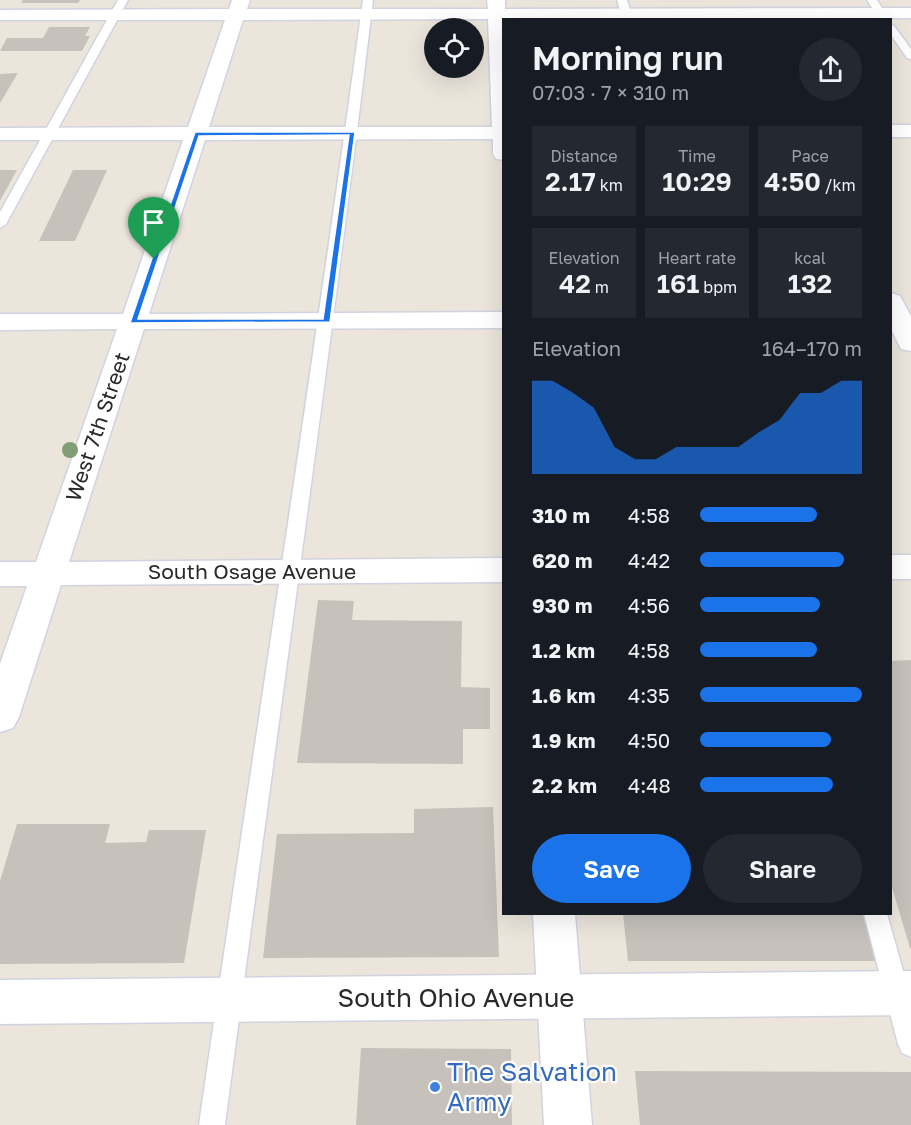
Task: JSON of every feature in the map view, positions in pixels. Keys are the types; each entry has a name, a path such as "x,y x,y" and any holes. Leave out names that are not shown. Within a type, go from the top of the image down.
{"street":[{"path":"0,15 119,8 239,7 496,7 882,15 911,13"},
{"name":"West 7th Street","path":"0,717 239,7"},
{"path":"496,7 502,115"},
{"path":"892,131 911,131"},
{"path":"0,134 502,133"},
{"path":"898,314 911,343"},
{"path":"0,322 502,320"},
{"path":"892,567 911,567"},
{"name":"South Osage Avenue","path":"0,574 502,570"},
{"path":"554,915 568,1125"},
{"name":"South Ohio Avenue","path":"0,1002 904,994"}],"lane":[{"path":"212,1125 288,572 327,321 367,7"},
{"path":"0,224 119,8"},
{"path":"892,29 911,56"},
{"path":"875,915 904,994 911,1044"}],"building":[{"path":"23,0 80,0 78,3 21,3"},
{"path":"49,27 90,27 85,36 90,36 82,51 0,51 7,38 43,38"},
{"path":"18,73 0,103 0,74"},
{"path":"0,170 17,170 0,201"},
{"path":"73,170 107,170 75,241 39,241"},
{"path":"318,600 354,601 352,620 462,621 461,687 490,688 490,729 463,729 463,764 297,763"},
{"path":"911,660 911,948 892,887 892,661"},
{"path":"493,807 499,957 263,958 277,834 414,833 414,809"},
{"path":"17,824 110,824 105,843 146,842 149,830 206,830 184,963 0,964 0,881"},
{"path":"623,915 865,915 877,961 628,961"},
{"name":"The Salvation Army","path":"361,1048 511,1049 512,1125 356,1125"},
{"path":"635,1071 911,1072 911,1125 640,1125"}],"place":[{"name":"The Salvation Army","path":"435,1087"}],"route":[{"path":"352,133 327,321 133,321 154,259 197,134 352,133"}]}
